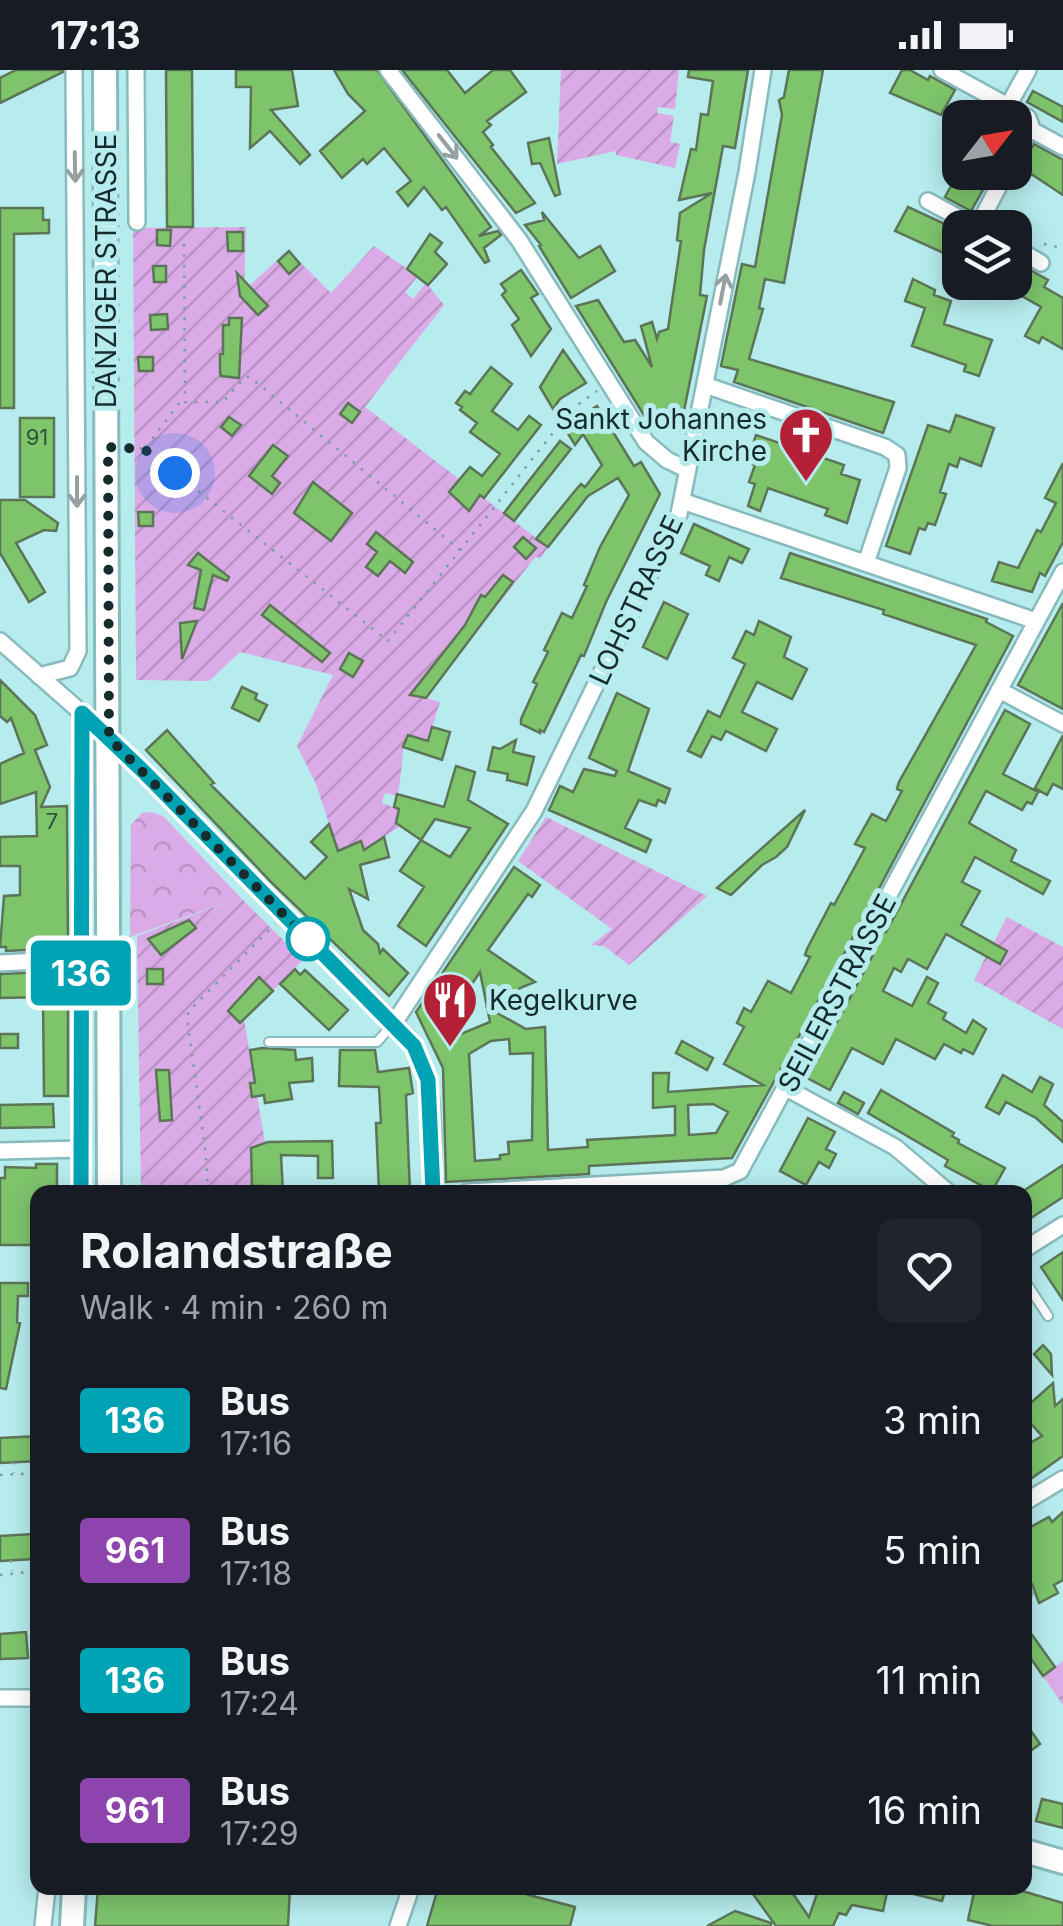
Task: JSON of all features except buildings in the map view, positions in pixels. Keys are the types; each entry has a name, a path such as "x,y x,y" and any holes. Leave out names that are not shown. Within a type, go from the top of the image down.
{"main road":[{"name":"DANZIGER STRASSE","path":"105,70 109,1185"},
{"path":"1032,1853 1063,1862"},
{"path":"72,1926 74,1895"}],"street":[{"name":"DANZIGER STRASSE","path":"40,676 70,668 78,656 74,70"},
{"name":"DANZIGER STRASSE","path":"136,70 136,222"},
{"path":"388,70 519,240 646,442 667,460 686,469"},
{"name":"LOHSTRASSE","path":"394,1024 534,811 673,526 682,501 705,385 763,70"},
{"path":"942,70 997,100"},
{"path":"1011,100 1028,70"},
{"path":"1032,131 1063,148"},
{"path":"928,201 945,210"},
{"path":"1032,258 1041,263"},
{"path":"705,385 885,447 897,455 898,468 866,563"},
{"path":"682,501 1036,621"},
{"name":"SEILERSTRASSE","path":"583,1185 733,1176 748,1161 1063,572"},
{"path":"0,641 109,738 414,1046 426,1068 430,1094 433,1185"},
{"path":"999,690 1063,724"},
{"path":"81,1185 82,713"},
{"path":"0,963 81,959"},
{"path":"786,1088 894,1147 940,1185"},
{"path":"0,1150 81,1148"},
{"path":"1032,1245 1063,1225"},
{"path":"1032,1498 1063,1479"},
{"path":"0,1698 30,1698"},
{"path":"44,1926 46,1895"},
{"path":"398,1926 409,1895"}],"lane":[{"path":"269,1042 377,1042 394,1024"},
{"path":"1032,1292 1048,1316"}],"path":[{"path":"184,244 184,402 223,402 245,377 250,377 462,551"},
{"path":"1044,244 1063,248"},
{"path":"108,447 144,449 388,641 572,409 608,383"},
{"path":"144,449 184,396"},
{"path":"208,1185 186,1018 188,1011 283,916"},
{"path":"12,1462 14,1474"},
{"path":"0,1475 30,1474"},
{"path":"11,1560 12,1572"},
{"path":"0,1575 30,1572"}],"green space":[{"path":"561,70 679,70 675,109 658,107 657,113 674,116 670,142 680,144 675,168 616,155 616,151 557,164"},
{"path":"246,227 244,291 288,250 331,293 374,246 418,276 405,292 413,299 426,283 444,305 365,407 548,547 541,558 535,557 426,698 440,702 428,741 407,735 397,796 385,793 382,803 399,809 398,817 419,814 365,849 362,841 338,851 316,784 297,746 333,675 240,652 209,681 136,680 133,228"},
{"path":"142,813 163,816 240,897 130,937 131,825"},
{"path":"546,817 707,896 629,965 604,946 591,945 612,929 518,861"},
{"path":"240,897 303,960 244,1020 267,1154 267,1185 141,1185 137,936"},
{"path":"1007,917 1063,947 1063,1029 974,980 986,956 1000,964 1007,952 993,944"},
{"path":"1063,1661 1063,1705 1043,1676"}],"bus line":[{"name":"136","path":"81,1185 82,713 414,1046 426,1068 430,1094 433,1185"}],"place":[{"name":"Sankt Johannes Kirche","path":"806,484"},
{"name":"Kegelkurve","path":"450,1049"}],"route":[{"path":"175,473 144,449 108,447 109,738 308,939"}]}
